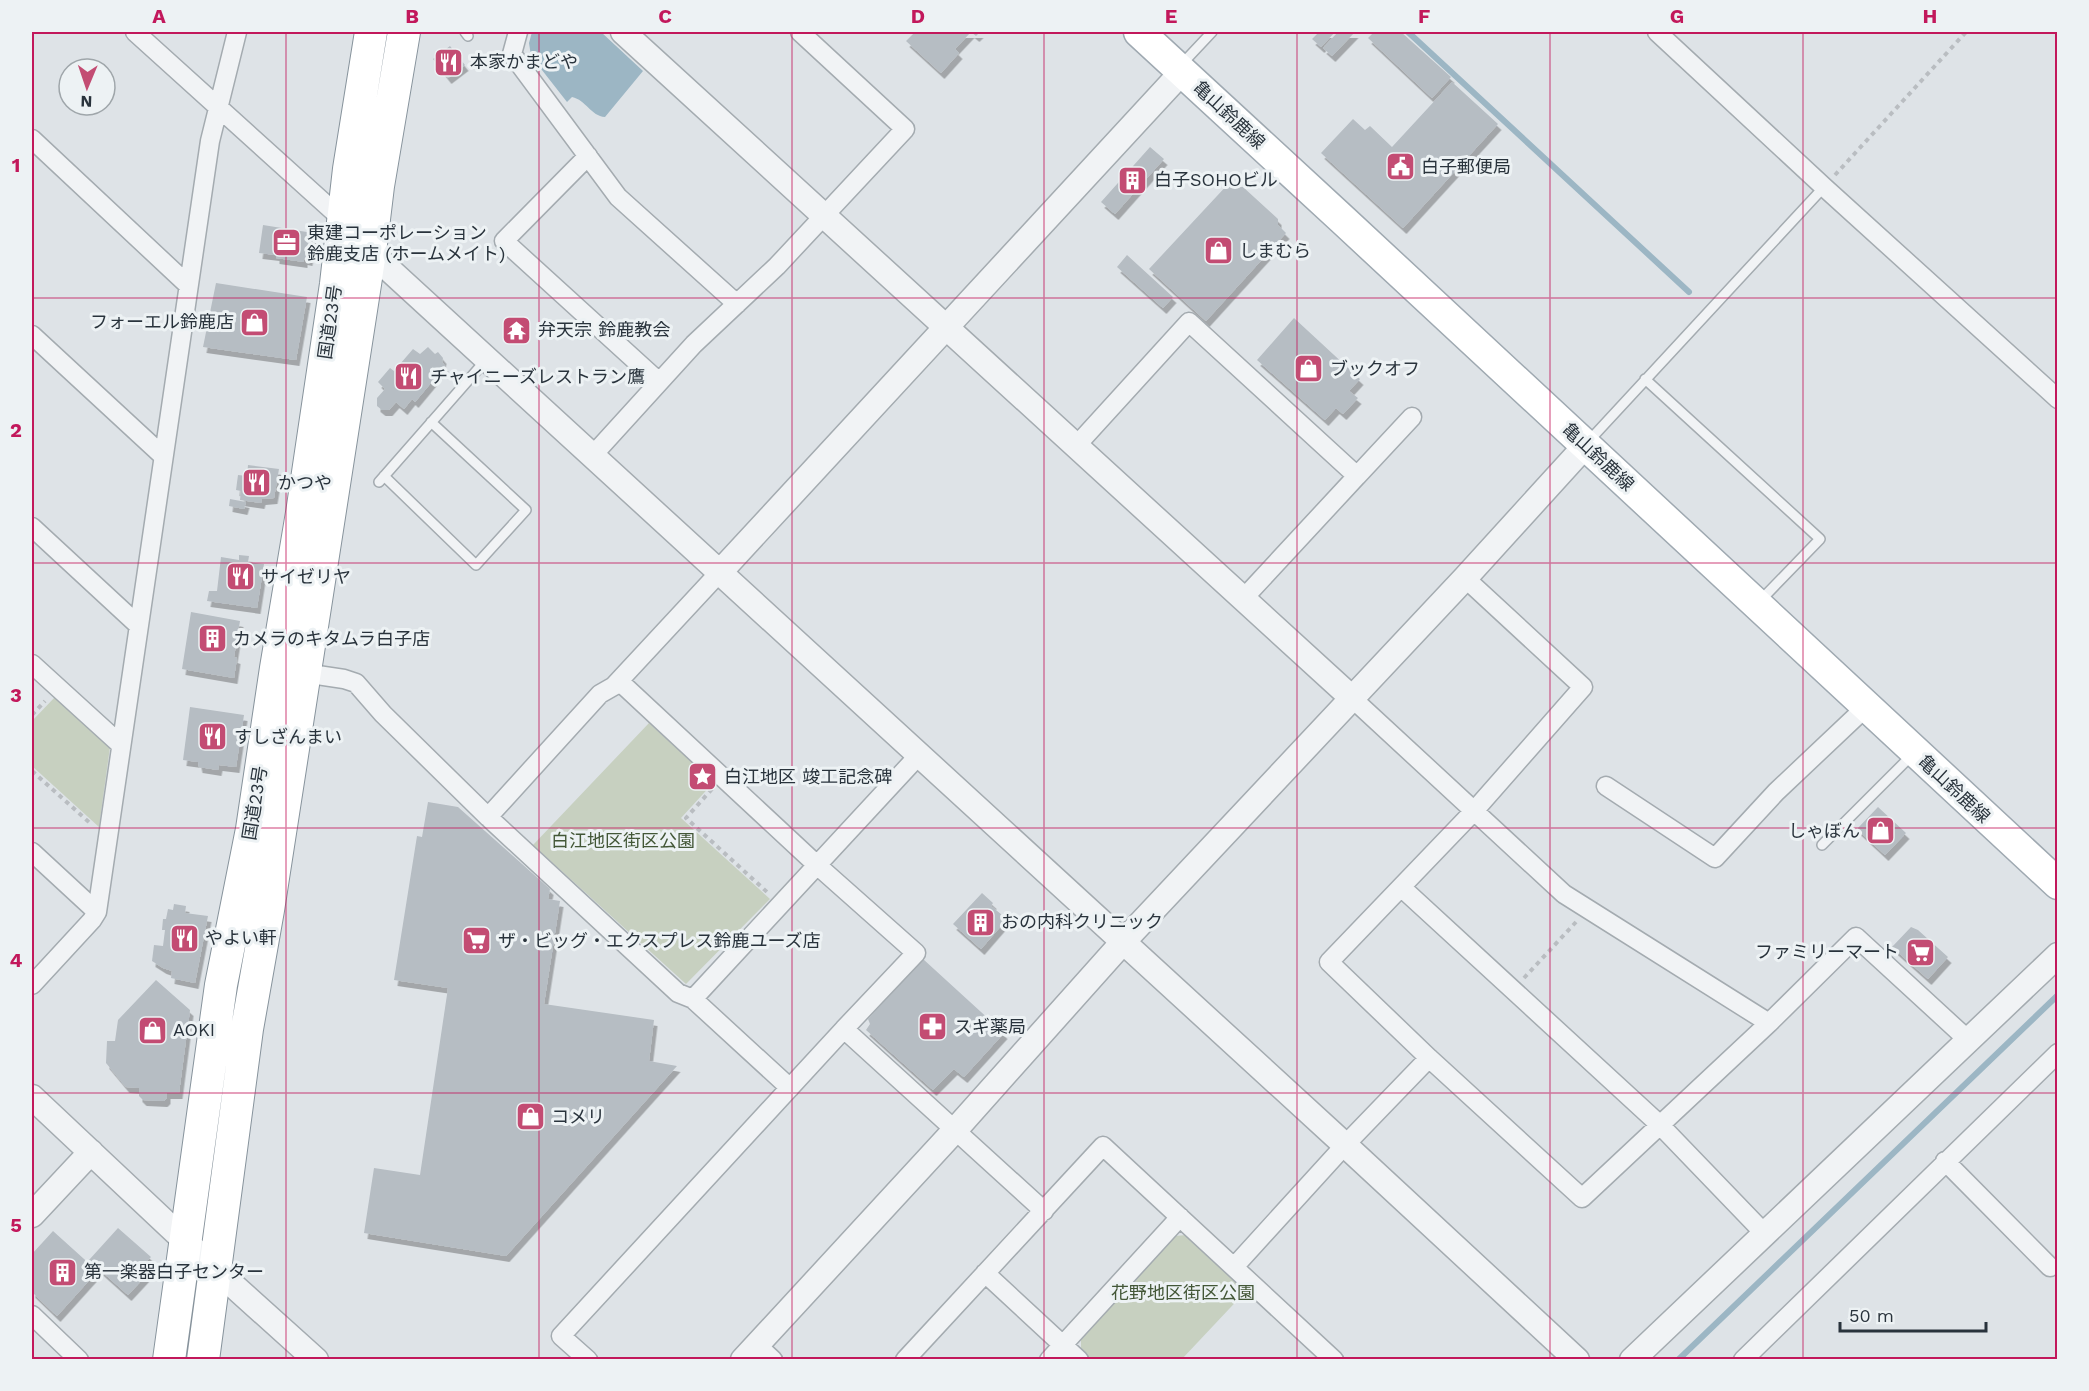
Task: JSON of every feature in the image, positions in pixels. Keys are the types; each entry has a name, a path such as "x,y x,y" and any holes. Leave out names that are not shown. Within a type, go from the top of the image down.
{"highway":[{"name":"国道23号","path":"169,1359 221,986 252,829 302,513 371,32"},
{"name":"国道23号","path":"203,1359 247,1029 268,910 370,252 378,186 404,32"}],"main road":[{"name":"亀山鈴鹿線","path":"1148,34 1180,70 2058,884"}],"street":[{"path":"135,32 343,220 370,252 1577,1359"},
{"path":"32,984 97,912 210,141 237,32"},
{"path":"518,32 512,54 618,197 737,304"},
{"path":"623,32 1564,894 1769,1023"},
{"path":"593,455 694,344 777,266 905,129 800,32"},
{"path":"1657,32 2058,399"},
{"path":"488,817 600,694 619,681 1180,70"},
{"path":"32,139 188,285"},
{"path":"588,156 504,241 659,382"},
{"path":"1076,446 1189,322 1357,476"},
{"path":"32,334 163,456"},
{"path":"1242,600 1412,417"},
{"path":"758,1354 1123,942 1353,699 1586,445"},
{"path":"32,527 138,625"},
{"path":"1465,578 1583,687 1474,811 1329,962 1429,1058 1582,1198 1769,1023 1856,937 1967,1039"},
{"path":"32,664 121,745"},
{"path":"304,673 356,683 383,714 488,817 678,993 693,999 790,1088"},
{"path":"588,1359 561,1336 916,953 818,866 619,681"},
{"path":"1606,786 1715,858 1776,792 1866,707"},
{"path":"693,999 919,755"},
{"path":"32,852 97,912"},
{"path":"1401,887 1660,1125 1764,1233"},
{"path":"1632,1359 2058,955"},
{"path":"844,1029 1044,1210"},
{"path":"1743,1359 2058,1053"},
{"path":"1234,1266 1429,1058"},
{"path":"32,1097 216,1270 316,1359"},
{"path":"906,1359 1103,1146 1334,1359"},
{"path":"32,1215 91,1152"},
{"path":"1945,1161 2050,1268"},
{"path":"1049,1359 1180,1217"},
{"path":"985,1273 1079,1359"},
{"path":"32,1315 78,1359"}],"lane":[{"path":"1180,70 1212,32"},
{"path":"1586,445 1824,187"},
{"path":"431,422 526,510 476,565 381,479 431,422 488,358"},
{"path":"1646,379 1820,539 1756,606"},
{"path":"1822,845 1914,752"}],"path":[{"path":"1824,187 1966,32"},
{"path":"32,771 108,838"},
{"path":"723,777 686,818 781,905"},
{"path":"1514,990 1587,909"}],"green space":[{"path":"55,697 110,747 99,827 32,766 32,721"},
{"name":"白江地区街区公園","path":"649,723 714,782 681,818 770,899 686,984 533,845"},
{"name":"花野地区街区公園","path":"1186,1235 1246,1291 1182,1359 1091,1359 1081,1350 1081,1340 1175,1236"}],"water":[{"path":"532,32 601,32 643,71 605,117 600,116 577,99 572,97 567,102 531,56 529,43"}],"building":[{"path":"915,32 971,32 955,49 959,53 941,73 906,41"},
{"path":"1319,32 1335,32 1321,47 1312,39"},
{"path":"1338,32 1355,32 1332,56 1323,48"},
{"path":"1374,32 1401,32 1451,77 1432,98 1368,38"},
{"name":"本家かまどや","path":"450,46 465,65 448,78 433,59"},
{"name":"白子郵便局","path":"1452,82 1498,124 1403,228 1321,153 1353,119 1365,130 1370,126 1392,147"},
{"name":"白子SOHOビル","path":"1150,147 1164,159 1115,214 1101,202"},
{"name":"しまむら","path":"1230,182 1236,187 1243,187 1278,219 1278,225 1286,233 1206,321 1149,269"},
{"name":"東建コーポレーション 鈴鹿支店 (ホームメイト)","path":"263,225 313,233 309,260 304,259 304,262 259,253"},
{"path":"1127,255 1173,297 1163,308 1117,267"},
{"name":"フォーエル鈴鹿店","path":"216,283 307,297 296,360 203,347"},
{"name":"ブックオフ","path":"1294,318 1360,379 1349,391 1358,398 1343,414 1336,408 1325,420 1257,360"},
{"name":"チャイニーズレストラン鷹","path":"428,347 435,354 438,352 445,366 415,402 412,399 404,409 396,402 389,410 382,410 377,406 377,398 385,389 378,382 390,368 394,371 413,349 420,354"},
{"name":"かつや","path":"248,465 279,469 274,498 262,499 261,503 240,500 241,491 236,490 238,475 247,476"},
{"path":"230,499 246,502 244,509 229,506"},
{"name":"サイゼリヤ","path":"239,555 249,556 248,562 264,564 257,608 207,601 209,591 217,591 221,557 239,560"},
{"name":"カメラのキタムラ白子店","path":"191,612 240,621 234,657 237,658 234,678 182,669"},
{"name":"すしざんまい","path":"190,707 244,715 236,767 219,765 218,770 199,767 198,762 183,760"},
{"name":"コメリ","path":"428,802 458,807 550,889 548,899 560,901 544,1004 654,1020 649,1061 677,1066 506,1256 364,1233 374,1168 420,1175 448,988 394,980 417,836 422,837"},
{"name":"しゃぼん","path":"1878,807 1906,833 1885,855 1857,829"},
{"name":"おの内科クリニック","path":"982,893 993,903 991,906 1007,919 981,949 953,924"},
{"name":"やよい軒","path":"174,904 186,906 185,913 208,916 195,983 171,978 172,971 152,961 154,945 163,946 165,930 162,930 163,919 166,919 168,909 173,910"},
{"name":"ファミリーマート","path":"1911,927 1918,930 1948,957 1928,979 1892,947"},
{"name":"スギ薬局","path":"923,959 1004,1033 964,1077 954,1069 933,1090 866,1030 870,1024 868,1019"},
{"name":"AOKI","path":"156,980 190,1010 179,1093 167,1093 164,1101 143,1100 139,1096 139,1088 126,1087 106,1063 107,1041 115,1041 118,1020"},
{"path":"118,1228 151,1257 147,1261 154,1267 128,1295 89,1260"},
{"name":"第一楽器白子センター","path":"53,1231 94,1268 94,1275 57,1316 32,1292 32,1254"}],"waterway":[{"path":"1408,32 1689,292"},
{"path":"1678,1360 2058,995"}],"place":[{"name":"本家かまどや","path":"449,62"},
{"name":"白子郵便局","path":"1400,167"},
{"name":"白子SOHOビル","path":"1133,180"},
{"name":"東建コーポレーション 鈴鹿支店 (ホームメイト)","path":"286,243"},
{"name":"しまむら","path":"1218,251"},
{"name":"フォーエル鈴鹿店","path":"255,322"},
{"name":"弁天宗 鈴鹿教会","path":"517,330"},
{"name":"ブックオフ","path":"1309,369"},
{"name":"チャイニーズレストラン鷹","path":"409,377"},
{"name":"かつや","path":"257,483"},
{"name":"サイゼリヤ","path":"240,577"},
{"name":"カメラのキタムラ白子店","path":"212,639"},
{"name":"すしざんまい","path":"213,737"},
{"name":"白江地区 竣工記念碑","path":"703,777"},
{"name":"しゃぼん","path":"1881,831"},
{"name":"おの内科クリニック","path":"980,922"},
{"name":"やよい軒","path":"184,938"},
{"name":"ザ・ビッグ・エクスプレス鈴鹿ユーズ店","path":"477,941"},
{"name":"ファミリーマート","path":"1920,952"},
{"name":"スギ薬局","path":"933,1027"},
{"name":"AOKI","path":"152,1030"},
{"name":"コメリ","path":"530,1117"},
{"name":"第一楽器白子センター","path":"63,1272"}]}
